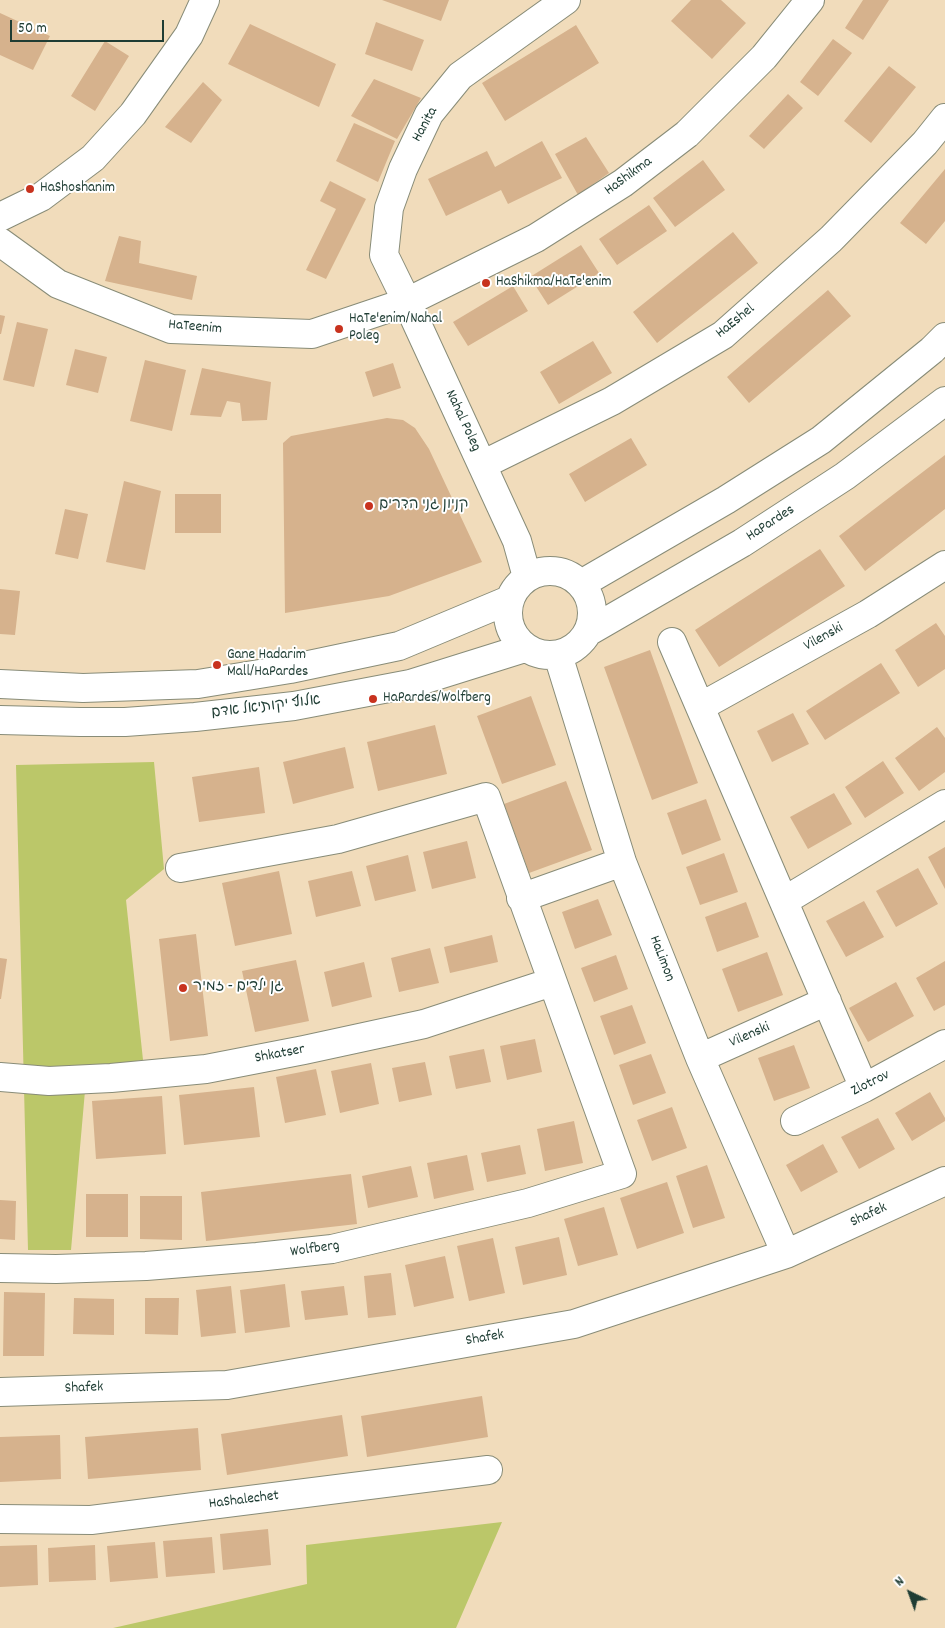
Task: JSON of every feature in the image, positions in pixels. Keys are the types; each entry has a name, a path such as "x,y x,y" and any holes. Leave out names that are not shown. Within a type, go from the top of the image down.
{"street":[{"path":"0,217 41,197 93,158 133,114 189,35 205,0"},
{"name":"Hanita","path":"407,302 384,255 389,208 403,169 429,114 460,76 566,0"},
{"name":"HaShikma","path":"407,302 536,238 623,183 687,134 764,57 810,0"},
{"name":"HaEshel","path":"482,465 612,401 723,334 831,239 925,142 945,118"},
{"name":"HaTeenim","path":"0,242 58,284 171,329 312,334 407,302"},
{"name":"Nahal Poleg","path":"407,302 517,541 527,577"},
{"path":"581,584 726,500 821,440 941,349"},
{"name":"HaPardes","path":"588,632 742,543 844,476 945,401"},
{"name":"Nahal Poleg","path":"517,541 556,571"},
{"name":"Vilenski","path":"700,707 868,614 945,564"},
{"path":"556,571 569,575 581,584 588,595 592,609 592,618 588,632 571,650 558,655 538,654 525,648 512,634 508,620 509,600 517,586 527,577 542,572 556,571"},
{"path":"0,684 83,688 198,684 290,669 399,646 509,600"},
{"path":"672,642 864,1088"},
{"name":"אלוף יקותיאל אדם","path":"0,720 125,722 195,717 294,706 410,684 525,648"},
{"name":"HaLimon","path":"558,655 622,862 700,1058 786,1254"},
{"path":"180,868 338,840 486,797 552,982"},
{"path":"784,901 945,804"},
{"path":"521,898 622,862"},
{"name":"Shkatser","path":"0,1078 49,1080 102,1079 206,1069 424,1024 552,982"},
{"name":"Wolfberg","path":"0,1268 56,1269 146,1266 332,1249 528,1203 622,1174 552,982"},
{"name":"Vilenski","path":"700,1058 827,1001"},
{"name":"Zlotrov","path":"795,1121 864,1088 945,1044"},
{"name":"Shafek","path":"0,1392 227,1385 574,1324 786,1254 945,1181"},
{"name":"HaShalechet","path":"0,1520 91,1520 488,1470"}],"green space":[{"path":"154,762 164,869 126,900 143,1060 87,1068 71,1250 28,1250 16,765"},
{"path":"502,1522 456,1628 113,1628 307,1584 306,1545"}],"building":[{"path":"382,0 449,0 441,21"},
{"path":"691,0 721,0 746,23 712,59 671,21"},
{"path":"863,0 889,0 863,40 845,28"},
{"path":"0,13 50,36 33,70 0,55"},
{"path":"376,22 424,40 412,71 365,54"},
{"path":"250,24 336,64 319,107 228,64"},
{"path":"576,25 599,63 505,121 482,83"},
{"path":"833,39 852,53 818,96 800,82"},
{"path":"105,41 129,56 95,111 71,96"},
{"path":"889,66 916,87 871,143 844,121"},
{"path":"374,79 421,98 397,139 351,116"},
{"path":"203,82 222,100 191,143 165,127"},
{"path":"788,94 803,108 764,149 749,136"},
{"path":"354,123 395,141 378,182 336,161"},
{"path":"586,137 609,173 578,195 555,154"},
{"path":"542,141 562,178 508,204 501,190 446,216 428,179 487,151 495,167"},
{"path":"703,160 725,190 675,227 653,198"},
{"path":"945,169 945,221 926,244 900,223"},
{"path":"330,181 366,199 326,279 306,270 336,209 320,201"},
{"path":"649,205 667,231 617,265 599,239"},
{"path":"733,232 758,263 657,343 633,312"},
{"path":"119,236 141,241 139,263 197,276 192,300 105,281"},
{"path":"581,245 599,273 548,305 530,277"},
{"path":"513,286 528,311 468,346 453,322"},
{"path":"828,290 851,316 749,403 727,377"},
{"path":"0,315 5,316 1,334 0,334"},
{"path":"17,322 48,329 34,387 3,380"},
{"path":"593,341 612,373 559,404 540,372"},
{"path":"75,349 107,357 98,393 66,385"},
{"path":"145,360 186,370 172,431 130,421"},
{"path":"393,363 401,388 373,397 365,372"},
{"path":"202,368 271,382 267,420 242,421 240,403 227,401 221,417 190,415"},
{"name":"קניון גני הדרים","path":"387,418 403,420 415,428 429,449 482,562 389,596 285,613 283,443 291,436"},
{"path":"631,438 647,465 585,502 569,474"},
{"path":"945,455 945,509 865,571 839,536"},
{"path":"124,481 161,491 145,570 106,562"},
{"path":"175,494 221,494 221,533 175,533"},
{"path":"65,509 88,514 78,559 55,554"},
{"path":"820,549 845,586 719,667 695,630"},
{"path":"0,589 20,591 15,635 0,634"},
{"path":"936,623 945,636 945,669 918,687 895,650"},
{"path":"650,650 698,783 652,800 604,667"},
{"path":"881,663 900,693 825,740 806,711"},
{"path":"531,696 556,765 502,784 477,716"},
{"path":"793,713 809,744 772,762 757,731"},
{"path":"435,725 447,774 378,791 367,742"},
{"path":"937,727 945,738 945,772 919,791 895,758"},
{"path":"345,747 354,788 293,804 283,762"},
{"path":"883,761 904,793 865,818 845,787"},
{"path":"259,767 265,813 199,822 192,777"},
{"path":"566,781 592,850 529,873 504,804"},
{"path":"834,793 852,824 808,849 790,817"},
{"path":"706,799 721,840 682,855 667,813"},
{"path":"467,841 476,878 432,889 423,852"},
{"path":"945,847 945,889 928,857"},
{"path":"724,853 738,892 700,905 686,867"},
{"path":"408,855 416,891 375,901 366,866"},
{"path":"918,868 938,904 896,927 876,891"},
{"path":"279,871 292,934 235,946 222,883"},
{"path":"352,871 361,906 316,917 308,881"},
{"path":"598,899 612,935 575,949 562,912"},
{"path":"864,901 884,937 846,957 826,921"},
{"path":"746,902 759,937 717,952 705,917"},
{"name":"גן ילדים - זמיר","path":"196,934 208,1036 170,1041 159,939"},
{"path":"492,935 498,962 450,973 444,947"},
{"path":"430,948 439,983 399,992 391,958"},
{"path":"767,952 783,995 738,1012 722,969"},
{"path":"616,955 628,989 594,1002 581,968"},
{"path":"0,958 7,959 1,999 0,999"},
{"path":"296,960 309,1021 255,1032 242,971"},
{"path":"945,961 945,1005 934,1011 916,978"},
{"path":"364,962 372,997 332,1007 324,972"},
{"path":"896,982 914,1016 868,1042 849,1008"},
{"path":"632,1005 646,1043 614,1055 600,1016"},
{"path":"535,1039 542,1072 507,1080 500,1046"},
{"path":"794,1045 810,1088 774,1101 758,1058"},
{"path":"484,1049 491,1082 456,1089 449,1056"},
{"path":"651,1054 666,1093 633,1105 619,1065"},
{"path":"425,1062 432,1095 399,1102 392,1068"},
{"path":"371,1063 379,1104 340,1113 331,1071"},
{"path":"316,1069 326,1115 285,1123 276,1077"},
{"path":"254,1087 260,1137 184,1145 179,1095"},
{"path":"930,1092 945,1121 912,1141 895,1113"},
{"path":"162,1096 166,1154 96,1159 92,1101"},
{"path":"672,1107 687,1148 652,1161 637,1120"},
{"path":"878,1118 895,1149 859,1169 841,1137"},
{"path":"574,1121 583,1163 545,1171 537,1129"},
{"path":"823,1144 838,1172 801,1192 786,1165"},
{"path":"520,1145 526,1174 487,1182 481,1153"},
{"path":"467,1155 474,1190 434,1199 427,1163"},
{"path":"707,1165 725,1218 693,1228 676,1176"},
{"path":"411,1166 418,1197 368,1208 362,1176"},
{"path":"351,1174 357,1224 206,1241 201,1192"},
{"path":"667,1182 684,1233 637,1249 620,1198"},
{"path":"86,1194 128,1194 128,1237 86,1237"},
{"path":"140,1196 182,1196 182,1240 140,1239"},
{"path":"0,1200 16,1201 15,1240 0,1239"},
{"path":"604,1207 618,1255 578,1266 564,1219"},
{"path":"559,1237 567,1275 523,1285 515,1247"},
{"path":"493,1238 505,1293 469,1301 457,1246"},
{"path":"445,1256 454,1298 414,1307 405,1265"},
{"path":"391,1273 396,1315 368,1318 364,1276"},
{"path":"285,1284 290,1327 245,1333 240,1290"},
{"path":"231,1286 236,1333 201,1337 196,1290"},
{"path":"344,1286 348,1315 305,1320 301,1291"},
{"path":"4,1292 45,1293 44,1356 3,1356"},
{"path":"74,1298 114,1299 114,1335 73,1334"},
{"path":"145,1298 179,1298 178,1335 145,1334"},
{"path":"482,1396 488,1437 367,1457 361,1416"},
{"path":"342,1415 348,1456 227,1475 221,1434"},
{"path":"198,1428 201,1470 88,1479 85,1437"},
{"path":"60,1435 61,1479 0,1482 0,1437"},
{"path":"268,1529 271,1565 223,1570 220,1534"},
{"path":"212,1537 215,1573 166,1577 163,1541"},
{"path":"155,1542 158,1578 110,1582 107,1546"},
{"path":"37,1545 38,1585 0,1587 0,1546"},
{"path":"95,1545 96,1580 49,1582 48,1548"}],"place":[{"name":"HaShoshanim","path":"30,189"},
{"name":"HaShikma/HaTe'enim","path":"486,283"},
{"name":"HaTe'enim/Nahal Poleg","path":"339,329"},
{"name":"קניון גני הדרים","path":"369,506"},
{"name":"Gane Hadarim Mall/HaPardes","path":"217,665"},
{"name":"HaPardes/Wolfberg","path":"373,699"},
{"name":"גן ילדים - זמיר","path":"183,988"}]}
